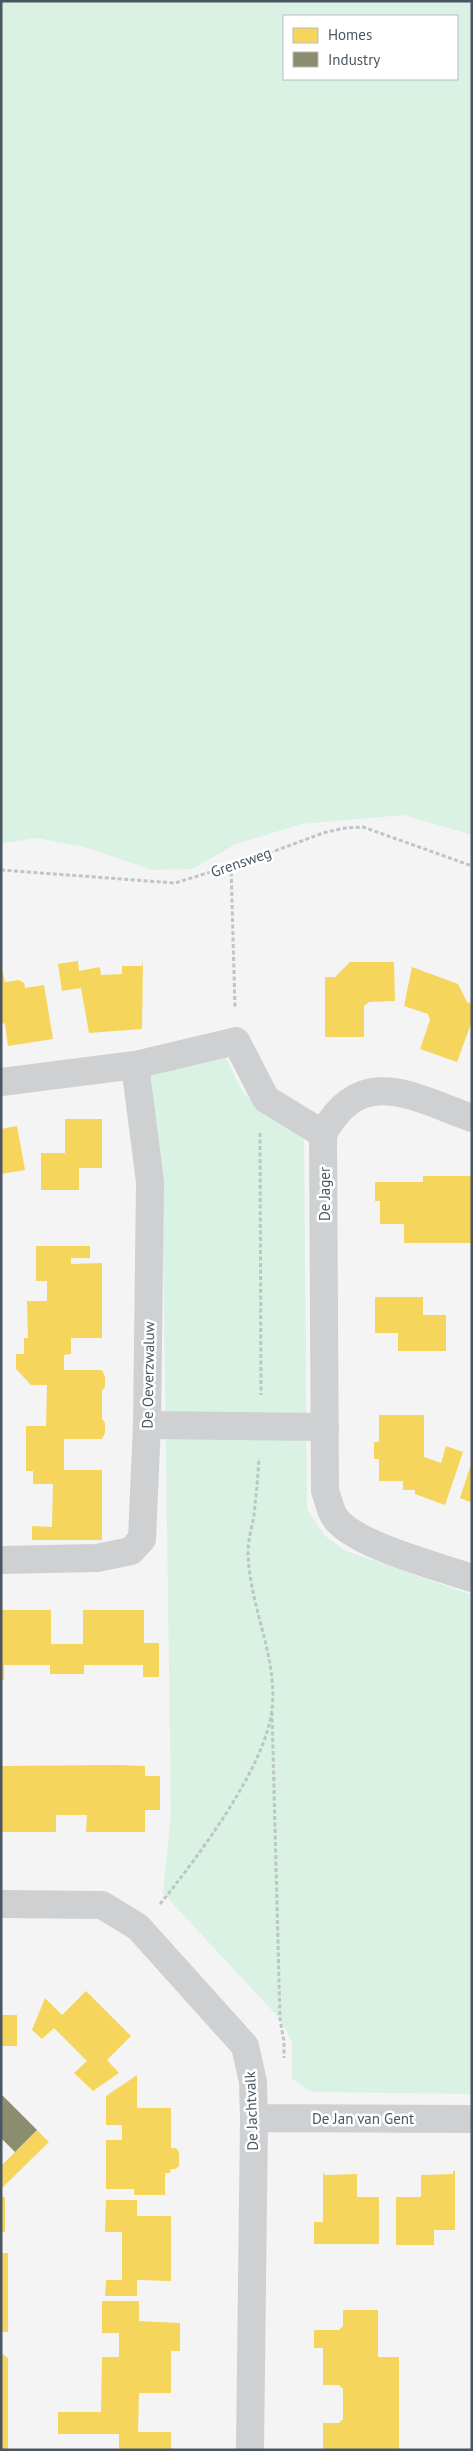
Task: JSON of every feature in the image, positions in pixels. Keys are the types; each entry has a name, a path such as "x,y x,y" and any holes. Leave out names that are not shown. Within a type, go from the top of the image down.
{"street":[{"path":"1,1082 135,1065 236,1041 266,1099 323,1134 334,1114 369,1090 397,1091 472,1118"},
{"name":"De Oeverzwaluw","path":"1,1560 97,1558 131,1551 142,1539 147,1425 150,1182 135,1065"},
{"name":"De Jager","path":"323,1134 325,1491 334,1517 350,1533 380,1546 472,1578"},
{"path":"147,1425 325,1427"},
{"name":"De Jachtvalk","path":"1,1904 102,1905 138,1927 246,2046 253,2082 254,2118 250,2450"},
{"name":"De Jan van Gent","path":"254,2118 472,2119"}],"path":[{"name":"Grensweg","path":"1,870 175,883 231,866 323,833 345,828 362,828 472,866"},
{"path":"231,866 236,1041"},
{"path":"266,1099 260,1120 261,1427 257,1490 248,1551 254,1604 270,1660 280,2019 284,2042 284,2060"},
{"path":"138,1927 161,1903 227,1811 258,1757 272,1709"}],"green space":[{"path":"1,1 472,1 472,835 404,815 301,824 234,845 192,869 152,870 84,847 36,838 1,844"},
{"path":"225,1056 242,1091 267,1115 304,1137 307,1509 324,1535 344,1550 472,1595 472,2094 312,2092 292,2079 292,2042 280,2019 163,1893 171,1813 162,1170 147,1073"}],"building: Homes":[{"path":"143,960 142,1029 89,1033 81,988 62,991 58,964 78,961 79,971 100,967 101,975 122,974 122,966 142,966"},
{"path":"350,962 394,962 395,1001 369,1002 364,1006 364,1037 325,1037 325,977 335,977"},
{"path":"1,965 5,982 19,980 24,983 25,988 44,985 53,1039 8,1046 5,1024 1,1022"},
{"path":"412,967 458,984 467,1002 472,1004 472,1021 457,1062 420,1049 430,1020 428,1014 404,1006"},
{"path":"65,1119 102,1119 102,1168 79,1168 79,1190 41,1190 41,1153 65,1153"},
{"path":"17,1126 25,1170 1,1174 1,1129"},
{"path":"423,1176 472,1176 472,1243 404,1243 404,1224 380,1224 380,1201 375,1201 375,1182 423,1182"},
{"path":"36,1246 90,1246 90,1258 71,1258 71,1264 102,1263 102,1338 71,1338 71,1354 64,1355 64,1370 102,1370 105,1377 105,1387 102,1391 102,1419 105,1423 105,1433 102,1439 64,1439 64,1470 102,1470 102,1540 32,1540 32,1526 52,1527 53,1484 33,1484 33,1471 26,1471 26,1426 46,1426 47,1385 31,1385 16,1369 16,1354 24,1354 24,1338 28,1338 27,1301 47,1301 47,1281 36,1281"},
{"path":"375,1297 423,1297 423,1315 446,1315 446,1351 398,1351 398,1333 375,1333"},
{"path":"379,1415 424,1415 424,1457 441,1463 446,1446 463,1452 445,1505 415,1494 415,1490 403,1490 403,1481 379,1481 379,1459 374,1459 374,1442 379,1442"},
{"path":"472,1464 472,1503 460,1498"},
{"path":"1,1610 51,1610 51,1644 83,1644 83,1610 144,1610 144,1643 159,1643 159,1677 143,1677 143,1665 84,1665 84,1674 50,1674 50,1665 4,1665 4,1680 1,1680"},
{"path":"1,1766 145,1766 145,1776 160,1776 160,1810 145,1810 145,1832 86,1832 87,1815 56,1815 56,1832 1,1832"},
{"path":"86,1991 131,2036 107,2060 119,2073 93,2091 74,2073 87,2061 54,2028 42,2039 32,2030 45,1998 62,2015"},
{"path":"1,2015 17,2015 17,2046 1,2046"},
{"path":"137,2075 137,2108 171,2108 171,2148 176,2148 179,2152 179,2166 171,2169 170,2173 165,2173 165,2195 134,2195 134,2189 106,2189 106,2140 122,2140 122,2125 106,2125 106,2096"},
{"path":"37,2130 49,2142 1,2189 1,2166"},
{"path":"453,2171 455,2171 455,2230 434,2230 434,2245 396,2245 396,2197 421,2197 421,2175 453,2174"},
{"path":"323,2172 325,2175 357,2174 357,2197 379,2197 379,2244 314,2244 314,2222 323,2222"},
{"path":"1,2197 5,2197 5,2232 1,2232"},
{"path":"106,2200 137,2200 137,2216 171,2216 171,2281 137,2280 137,2296 105,2296 106,2280 122,2280 122,2232 105,2232"},
{"path":"1,2253 8,2253 8,2332 1,2332"},
{"path":"102,2301 139,2301 139,2321 180,2323 180,2351 171,2351 171,2393 139,2393 138,2432 171,2432 171,2450 119,2450 119,2434 58,2434 58,2412 101,2412 102,2357 119,2357 119,2333 102,2333"},
{"path":"343,2310 378,2310 378,2357 399,2357 399,2450 323,2450 323,2423 339,2423 343,2419 343,2389 339,2385 323,2385 323,2348 314,2348 314,2330 339,2330 343,2326"},
{"path":"1,2353 8,2358 8,2450 1,2450"}],"building: Industry":[{"path":"1,2094 37,2130 15,2152 1,2138"}]}
